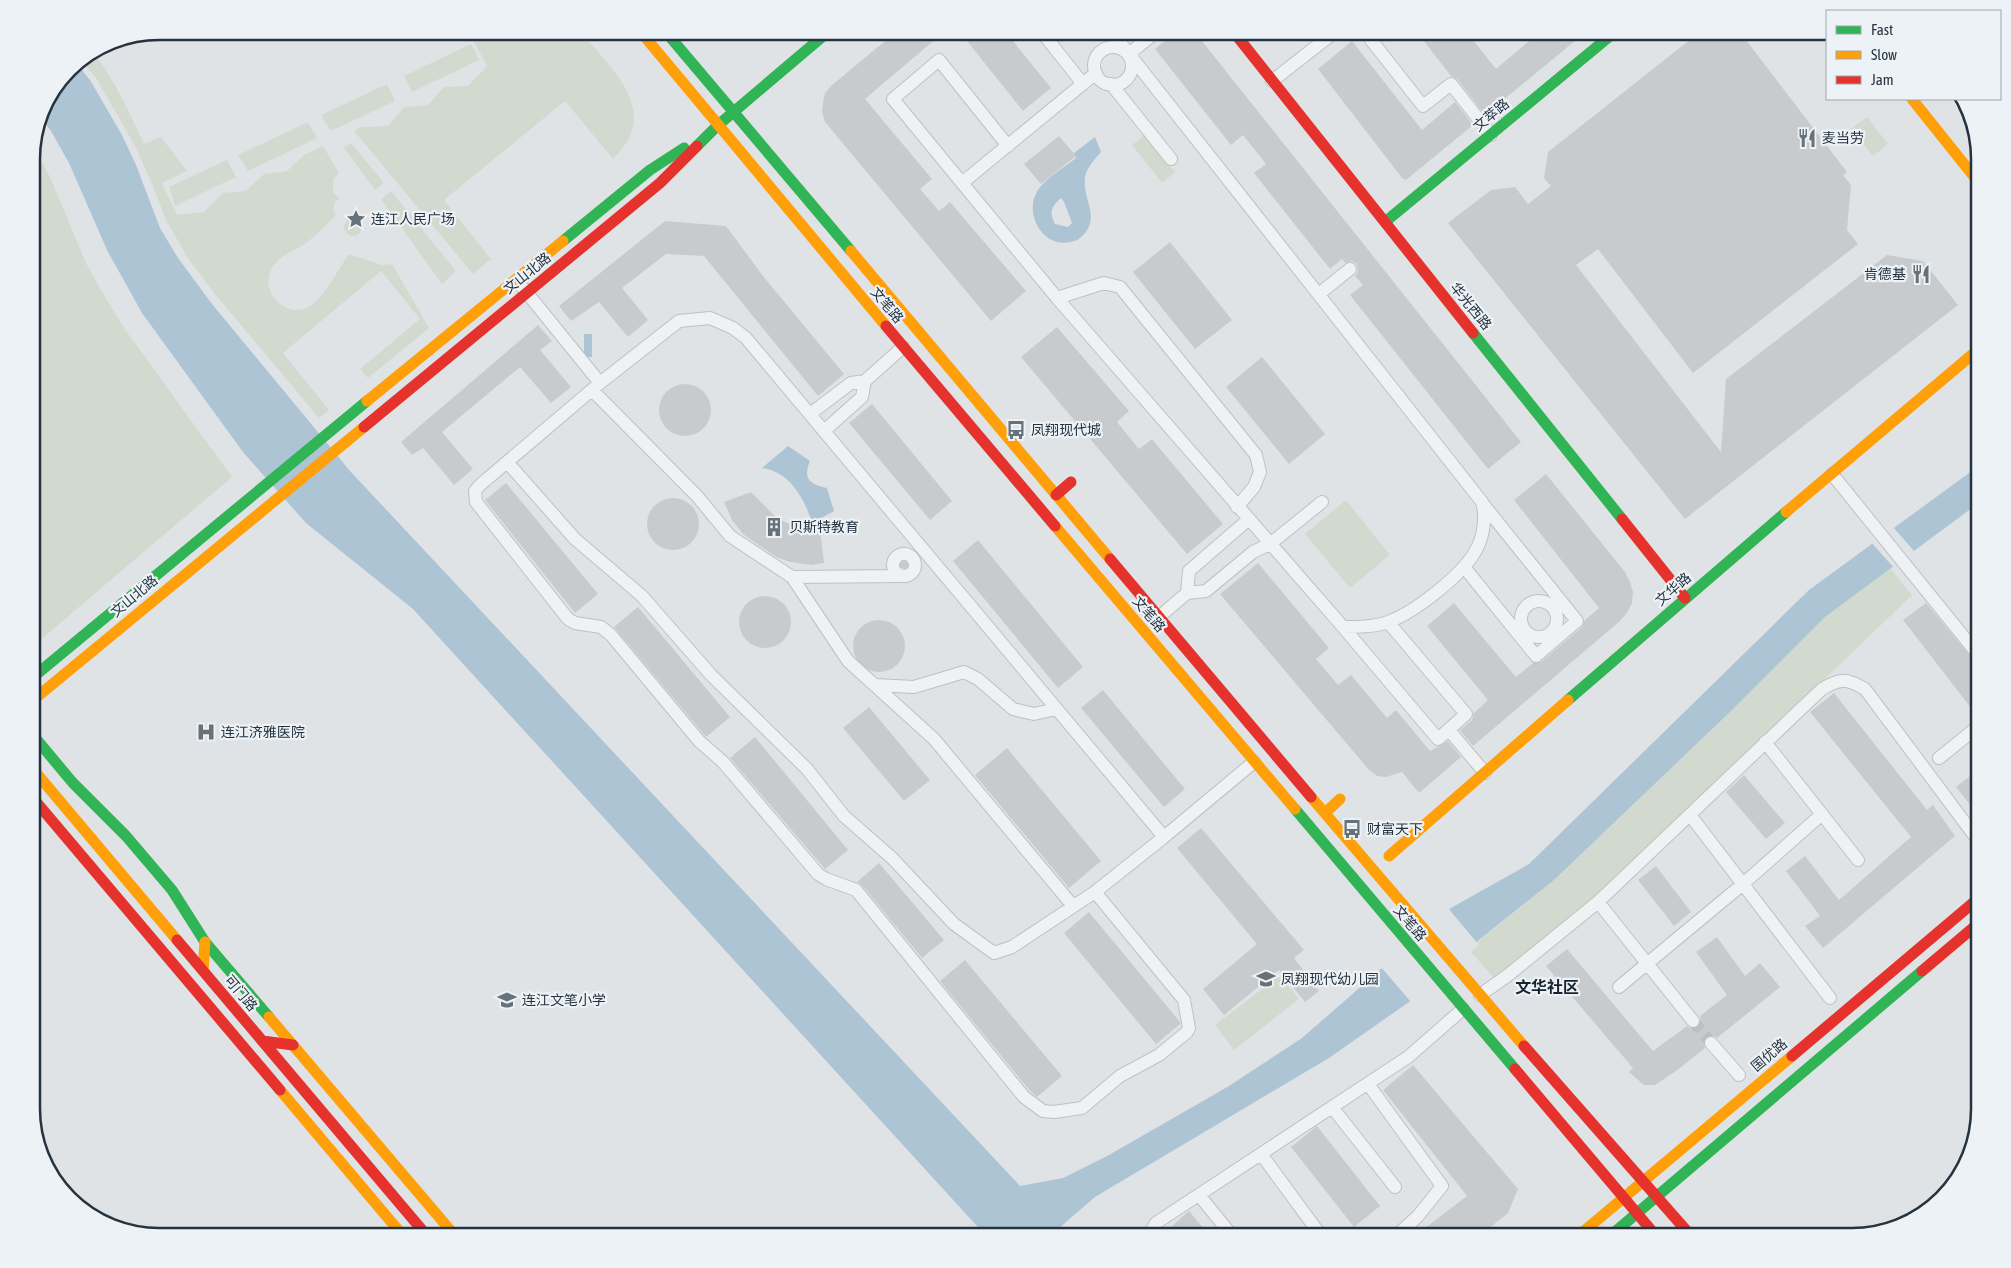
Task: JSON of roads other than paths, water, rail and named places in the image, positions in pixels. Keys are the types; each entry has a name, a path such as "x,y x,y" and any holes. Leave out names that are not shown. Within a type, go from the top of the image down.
{"main road":[{"name":"文笔路","path":"647,40 903,347 1650,1228"},
{"name":"文笔路","path":"673,40 1421,926 1441,943 1454,965 1684,1228"},
{"name":"文山北路","path":"40,694 255,515 660,183 717,126 818,40"},
{"name":"华光西路","path":"1240,40 1685,598"},
{"name":"文萃路","path":"1385,222 1605,40"},
{"path":"1913,100 1971,173"},
{"name":"文山北路","path":"40,671 650,170 717,126"},
{"name":"文华路","path":"1388,856 1685,598 1971,356"},
{"path":"1056,495 1071,482"},
{"path":"40,744 73,783 126,836 172,890 205,942 448,1228"},
{"name":"可门路","path":"40,777 420,1228"},
{"path":"1325,812 1340,800"},
{"path":"40,807 396,1228"},
{"name":"国优路","path":"1589,1228 1971,905"},
{"path":"1620,1228 1971,930"},
{"path":"203,971 205,942"},
{"path":"262,1041 293,1045"}],"street":[{"path":"1048,40 1083,84"},
{"path":"1118,40 1482,502 1557,604 1577,621 1554,635 1536,656 1522,633 1464,567"},
{"path":"1129,54 1146,40"},
{"path":"1272,81 1324,40"},
{"path":"1371,40 1423,106 1451,84 1491,135"},
{"path":"1110,84 1123,82 1131,73 1132,66 1129,54 1119,48 1107,48 1098,56 1095,61 1096,73 1110,84 1171,159"},
{"path":"1008,146 940,60 893,99 1057,298 1438,739 1466,714 1388,622"},
{"path":"962,183 1096,73"},
{"path":"1318,294 1350,270"},
{"path":"516,280 596,386 730,536 792,577 848,661 934,739 1073,906"},
{"path":"1057,298 1104,283 1120,288 1256,455 1260,472 1254,487 1237,507"},
{"path":"1095,892 1184,1000 1190,1028 1159,1055 1120,1076 1082,1108 1054,1112 1043,1111 1024,1097 856,890 826,879 818,874 723,762 699,741 611,636 601,627 576,623 568,619 476,502 475,491 596,386 679,321 710,318 733,328 746,338 824,431 918,553 1056,709 1164,837"},
{"path":"810,414 851,383 865,381 903,347"},
{"path":"824,431 862,398 865,381"},
{"path":"507,462 575,539 642,596 711,675 807,769 844,816 892,858 954,924 994,953 1012,947 1095,892 1254,762"},
{"path":"1832,474 1971,646"},
{"path":"1160,617 1187,593 1206,591 1253,552 1270,544 1322,502"},
{"path":"1343,627 1364,628 1388,622 1420,606 1464,567 1478,546 1485,515 1482,502"},
{"path":"1187,593 1189,572 1248,520"},
{"path":"792,577 903,576 911,574 914,570 918,553"},
{"path":"903,576 895,571 893,566 894,560 902,554 918,553"},
{"path":"1522,633 1521,619 1526,608 1536,601 1557,604"},
{"path":"1554,635 1557,604"},
{"path":"1522,633 1541,637 1554,635"},
{"path":"875,685 914,686 964,672 978,679 1013,709 1034,714 1056,709"},
{"path":"1480,995 1508,976 1598,902 1822,688 1836,681 1850,680 1865,689 1971,831"},
{"path":"1449,730 1485,772"},
{"path":"1939,758 1971,732"},
{"path":"1765,742 1858,860"},
{"path":"1619,987 1743,884 1822,814"},
{"path":"1690,815 1830,998"},
{"path":"1598,902 1693,1021"},
{"path":"1153,1228 1156,1223 1408,1057 1463,1009"},
{"path":"1711,1043 1739,1075"},
{"path":"1368,1084 1442,1186 1418,1216 1405,1228"},
{"path":"1332,1107 1395,1187"},
{"path":"1261,1154 1315,1228"},
{"path":"1199,1195 1226,1228"}],"water":[{"path":"81,69 90,80 122,135 136,165 160,228 178,258 212,304 350,471 1020,1186 1063,1178 1109,1155 1229,1086 1302,1038 1451,908 1529,864 1809,590 1971,472 1971,509 1825,617 1730,712 1554,880 1480,939 1409,1002 1329,1058 1095,1197 1059,1228 979,1228 413,609 306,523 243,452 142,313 107,250 69,163 46,124 52,106 69,80"},
{"path":"1095,137 1101,152 1089,167 1085,177 1086,194 1091,216 1087,231 1078,240 1060,242 1051,240 1038,226 1034,218 1034,199 1045,181 1076,158 1074,153","holes":["1061,198 1072,223 1068,227 1055,224 1052,216 1055,204"]},
{"path":"584,334 592,334 592,357 584,357"},
{"path":"788,446 810,461 807,472 812,483 827,488 834,511 812,523 800,496 788,480 772,470 762,468"}],"tunnel":[{"path":"1693,1021 1711,1043"}],"place":[{"name":"麦当劳","path":"1807,138"},
{"name":"连江人民广场","path":"356,219"},
{"name":"肯德基","path":"1921,274"},
{"name":"凤翔现代城","path":"1016,430"},
{"name":"贝斯特教育","path":"774,527"},
{"name":"连江济雅医院","path":"206,732"},
{"name":"财富天下","path":"1352,829"},
{"name":"凤翔现代幼儿园","path":"1266,979"},
{"name":"连江文笔小学","path":"507,1000"}],"district":[{"name":"文华社区","path":"1547,987"}]}
